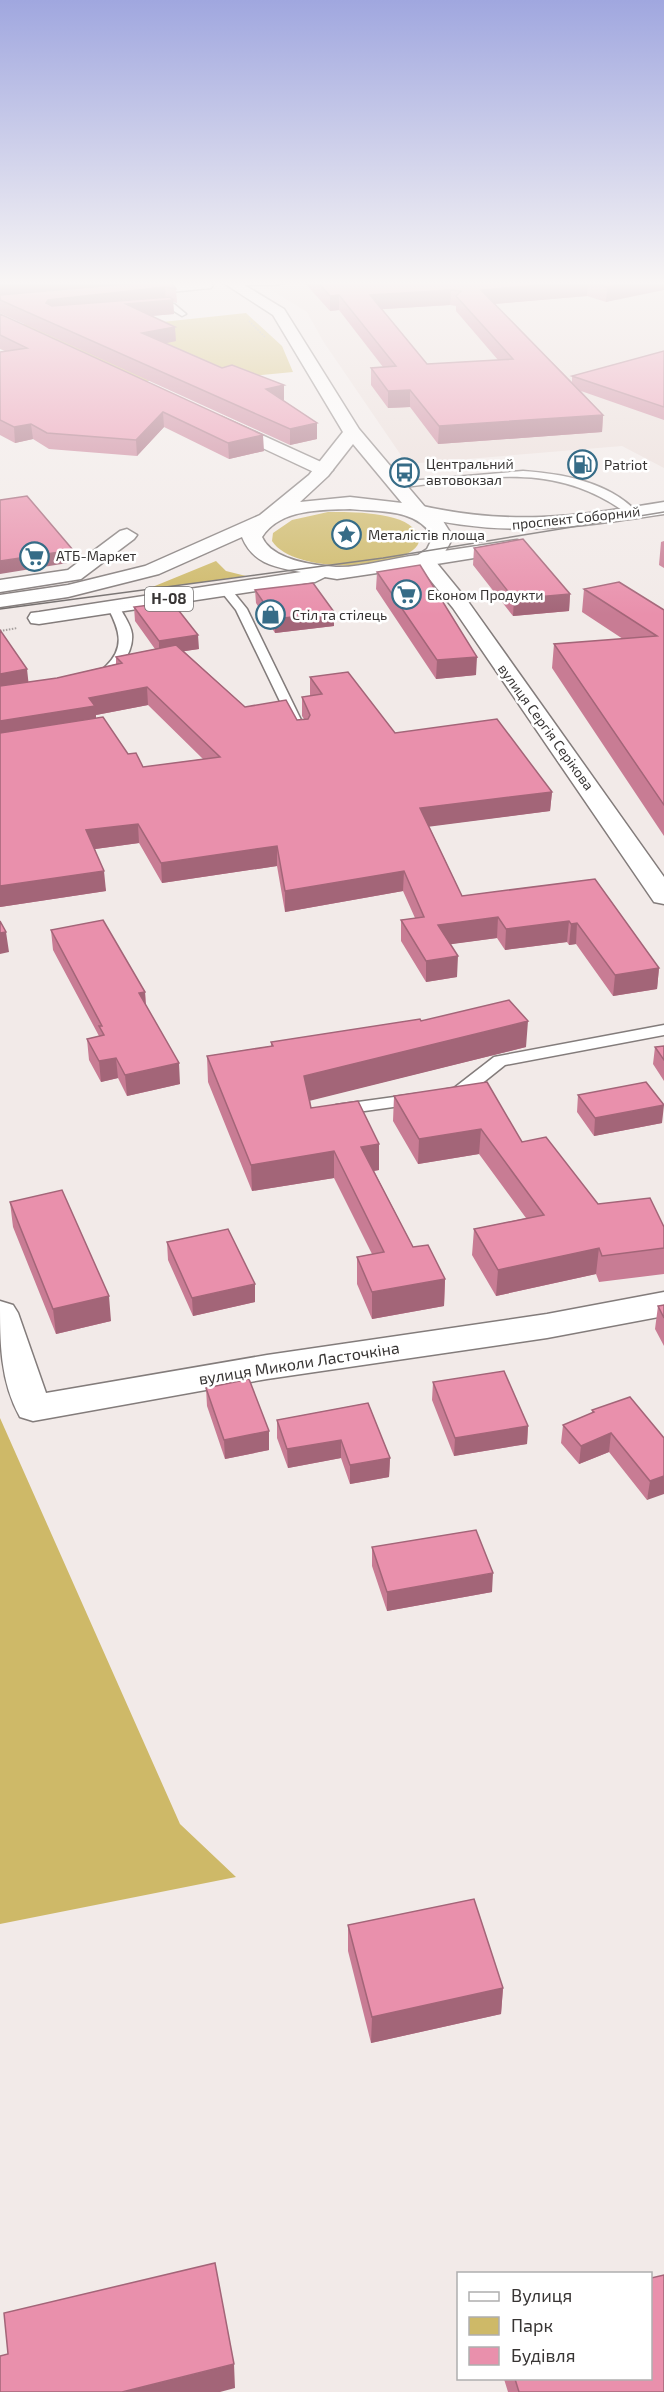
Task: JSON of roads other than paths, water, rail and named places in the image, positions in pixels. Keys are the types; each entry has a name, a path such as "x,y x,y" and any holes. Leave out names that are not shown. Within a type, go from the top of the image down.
{"main road":[{"path":"327,392 352,432 418,511 436,525 443,537 435,554 424,560"},
{"path":"211,418 324,470"},
{"name":"Н-08","path":"0,601 113,582 152,570 259,524 299,494 324,470 339,455 352,432"},
{"name":"проспект Соборний","path":"259,524 280,513 313,505 350,503 418,511 501,525 564,522 664,508"},
{"name":"проспект Соборний","path":"424,560 664,520"},
{"path":"259,524 252,537 257,549 275,561 337,573"},
{"path":"0,586 74,575 128,536"},
{"name":"Н-08","path":"23,620 424,560"},
{"name":"вулиця Сергія Серікова","path":"424,560 460,604 563,748 664,896"},
{"name":"вулиця Миколи Ласточкіна","path":"0,1313 33,1408 267,1366 547,1326 664,1304"}],"lane":[{"path":"397,485 515,474 543,476 593,487 633,513"},
{"path":"226,590 241,609 302,733"},
{"path":"88,681 107,674 120,657 126,635 114,608"},
{"path":"326,1111 459,1093 500,1061 664,1030"}],"tram line":[{"path":"0,609 383,558 664,512"}],"place":[{"name":"Patriot","path":"583,465"},
{"name":"Центральний автовокзал","path":"405,472"},
{"name":"Металістів площа","path":"347,535"},
{"name":"АТБ-Маркет","path":"35,556"},
{"name":"Економ Продукти","path":"406,595"},
{"name":"Стіл та стілець","path":"271,615"}]}
